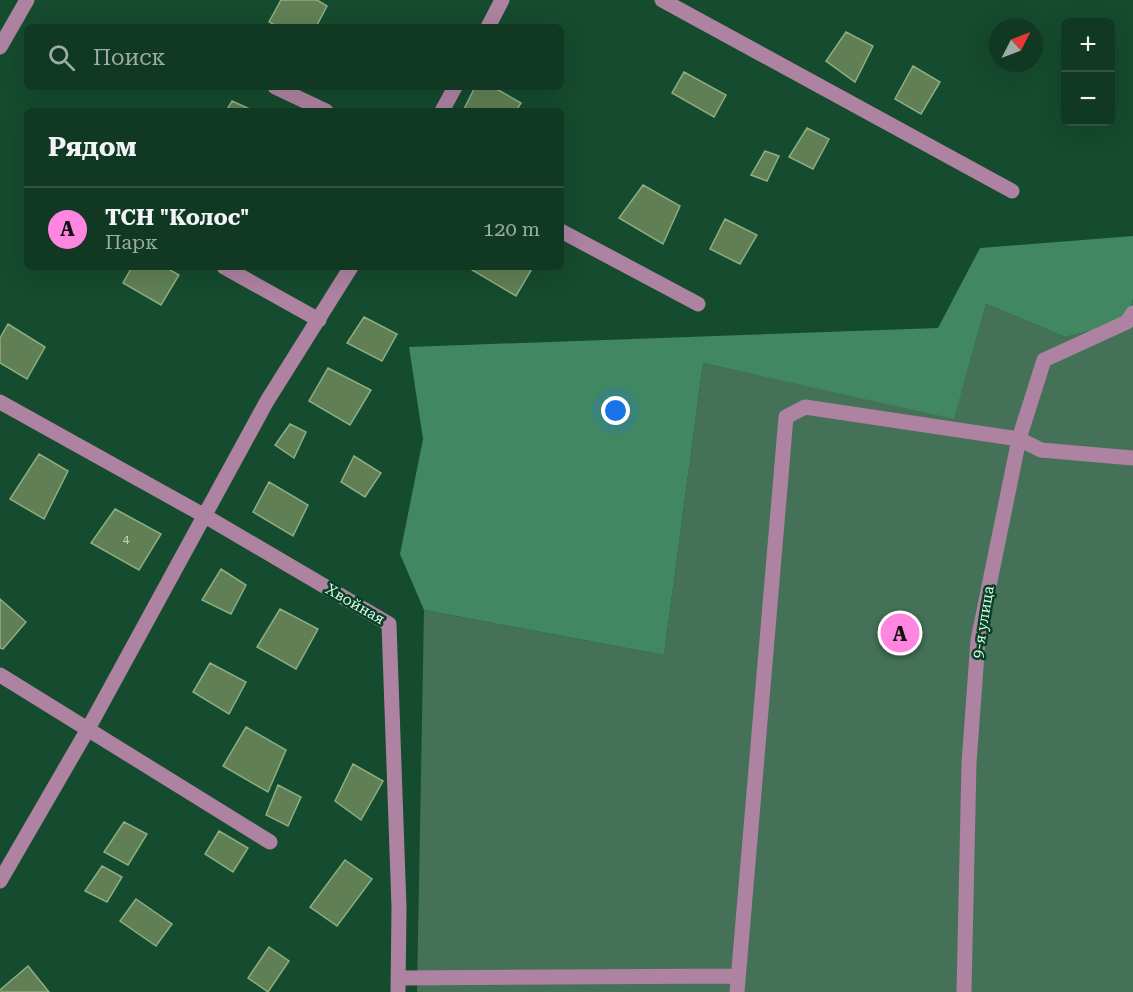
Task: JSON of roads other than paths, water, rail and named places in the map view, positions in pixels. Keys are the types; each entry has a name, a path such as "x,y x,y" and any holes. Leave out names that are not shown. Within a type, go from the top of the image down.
{"street":[{"path":"0,46 27,0"},
{"path":"490,24 502,0"},
{"path":"662,0 1012,191"},
{"path":"281,90 320,108"},
{"path":"444,108 453,90"},
{"path":"564,233 698,304"},
{"path":"229,270 319,320"},
{"path":"0,881 88,729 267,401 349,270"},
{"name":"9-я улица","path":"963,992 969,764 978,640 1019,439 1044,360 1127,322 1133,313"},
{"name":"Хвойная","path":"0,402 205,516 389,624 399,907 398,985"},
{"path":"737,992 786,417 805,407 1019,439 1041,450 1133,458"},
{"path":"0,675 270,842"},
{"path":"398,985 738,976"}],"place":[{"name":"ТСН \"Колос\"","path":"900,633"}]}
